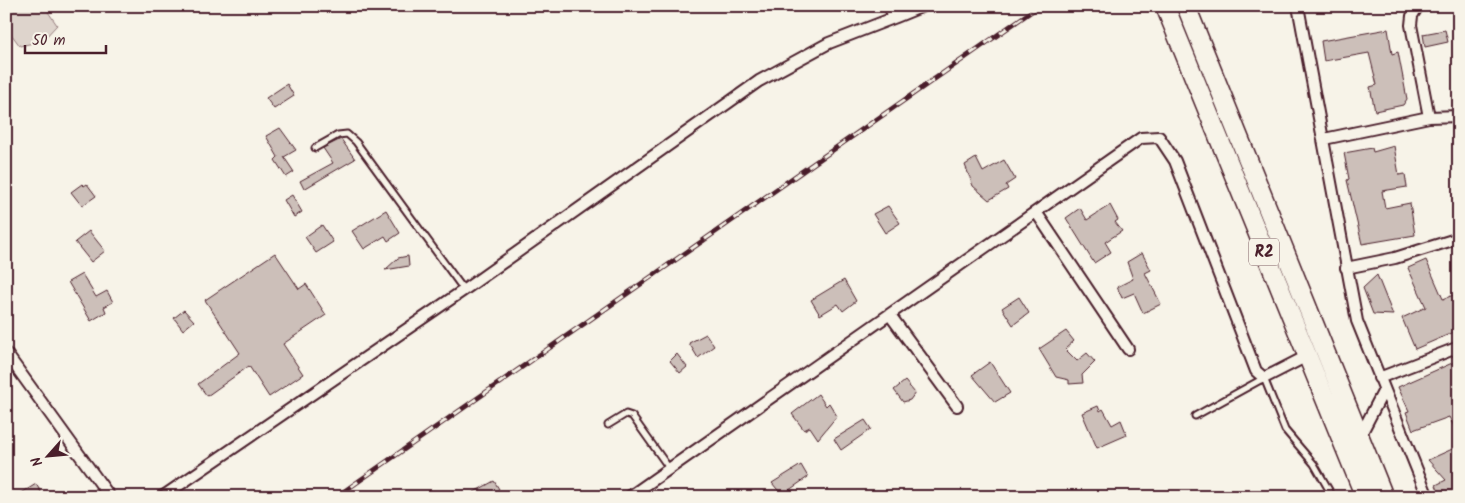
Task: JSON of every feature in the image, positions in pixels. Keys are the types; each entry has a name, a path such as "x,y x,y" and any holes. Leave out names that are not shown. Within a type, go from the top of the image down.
{"highway":[{"name":"R2","path":"1164,6 1365,497"},
{"name":"R2","path":"1186,6 1384,497"}],"street":[{"path":"888,6 896,17"},
{"path":"162,497 464,290 759,81 829,43 923,6"},
{"path":"1298,6 1357,321 1428,497"},
{"path":"1418,6 1412,16 1412,25 1429,117"},
{"path":"1324,139 1429,117 1459,116"},
{"path":"629,497 890,316 948,272 1141,138 1159,137 1175,161 1256,371 1264,378 1307,357 1323,345"},
{"path":"1036,212 1128,349"},
{"path":"1346,268 1395,258 1459,238"},
{"path":"890,316 957,406"},
{"path":"1379,378 1459,346"},
{"path":"6,353 110,497"},
{"path":"1360,436 1384,390"}],"lane":[{"path":"315,148 338,135 347,134 356,142 464,290"},
{"path":"1195,416 1264,378 1285,430 1314,464 1333,497"},
{"path":"608,425 626,414 632,416 670,469"}],"shaded area":[{"path":"6,6 44,6 57,25 42,41 20,46 6,27"}],"building":[{"path":"1388,29 1392,54 1398,52 1407,99 1403,105 1375,111 1370,87 1377,85 1369,53 1324,61 1321,41"},
{"path":"1445,30 1448,42 1425,47 1423,34"},
{"path":"287,84 294,96 274,109 266,98"},
{"path":"280,128 296,150 284,157 294,172 286,177 275,160 278,157 266,136"},
{"path":"341,139 355,159 304,189 300,181 333,163 323,148"},
{"path":"1394,146 1399,175 1405,174 1407,187 1382,191 1385,208 1410,203 1415,235 1362,244 1347,180 1349,179 1344,153 1372,148 1373,152"},
{"path":"976,158 983,172 1004,160 1015,179 1006,185 1008,189 989,200 973,186 965,165"},
{"path":"82,184 84,186 87,184 96,196 82,206 71,192"},
{"path":"292,195 302,212 294,217 284,200"},
{"path":"1110,205 1118,220 1115,222 1122,231 1105,242 1111,252 1094,263 1066,218 1080,208 1087,220"},
{"path":"888,206 900,223 885,233 873,214"},
{"path":"386,210 400,233 388,241 385,236 364,249 352,231"},
{"path":"322,225 333,242 316,253 305,237"},
{"path":"89,231 105,251 91,262 75,242"},
{"path":"275,253 299,289 306,284 326,315 283,344 303,374 269,397 249,366 207,396 198,384 240,353 205,300"},
{"path":"1142,253 1151,270 1145,273 1161,304 1143,313 1134,293 1122,298 1117,287 1133,279 1127,262"},
{"path":"408,256 409,266 385,270 398,258"},
{"path":"1426,260 1443,299 1459,293 1459,330 1415,349 1402,318 1426,307 1408,268"},
{"path":"82,274 96,297 107,291 113,302 104,307 106,312 91,321 68,282"},
{"path":"1377,275 1393,315 1373,314 1363,288"},
{"path":"844,280 856,301 843,311 838,304 820,315 811,300"},
{"path":"1019,297 1029,313 1013,325 1002,308"},
{"path":"184,310 194,321 183,330 174,318"},
{"path":"1066,331 1074,341 1065,349 1077,361 1087,353 1095,362 1082,375 1083,383 1069,384 1069,380 1056,377 1039,349"},
{"path":"706,334 714,346 698,358 689,343"},
{"path":"677,354 687,367 680,373 670,361"},
{"path":"1459,360 1459,436 1449,417 1413,430 1406,412 1409,411 1398,387"},
{"path":"990,362 1010,393 995,402 972,375"},
{"path":"905,381 915,393 910,400 903,402 894,390"},
{"path":"818,394 826,406 829,403 837,416 818,439 810,427 804,430 792,414"},
{"path":"1098,406 1100,411 1103,409 1112,425 1121,420 1127,435 1097,448 1082,413"},
{"path":"865,420 871,429 841,450 834,439"},
{"path":"1459,446 1459,497 1441,497 1436,485 1446,480 1428,460"},
{"path":"801,465 808,477 782,495 772,483"},
{"path":"494,481 499,489 496,491 500,497 465,497"},
{"path":"36,484 44,497 15,497"}],"railway":[{"path":"336,497 1039,6"}]}
